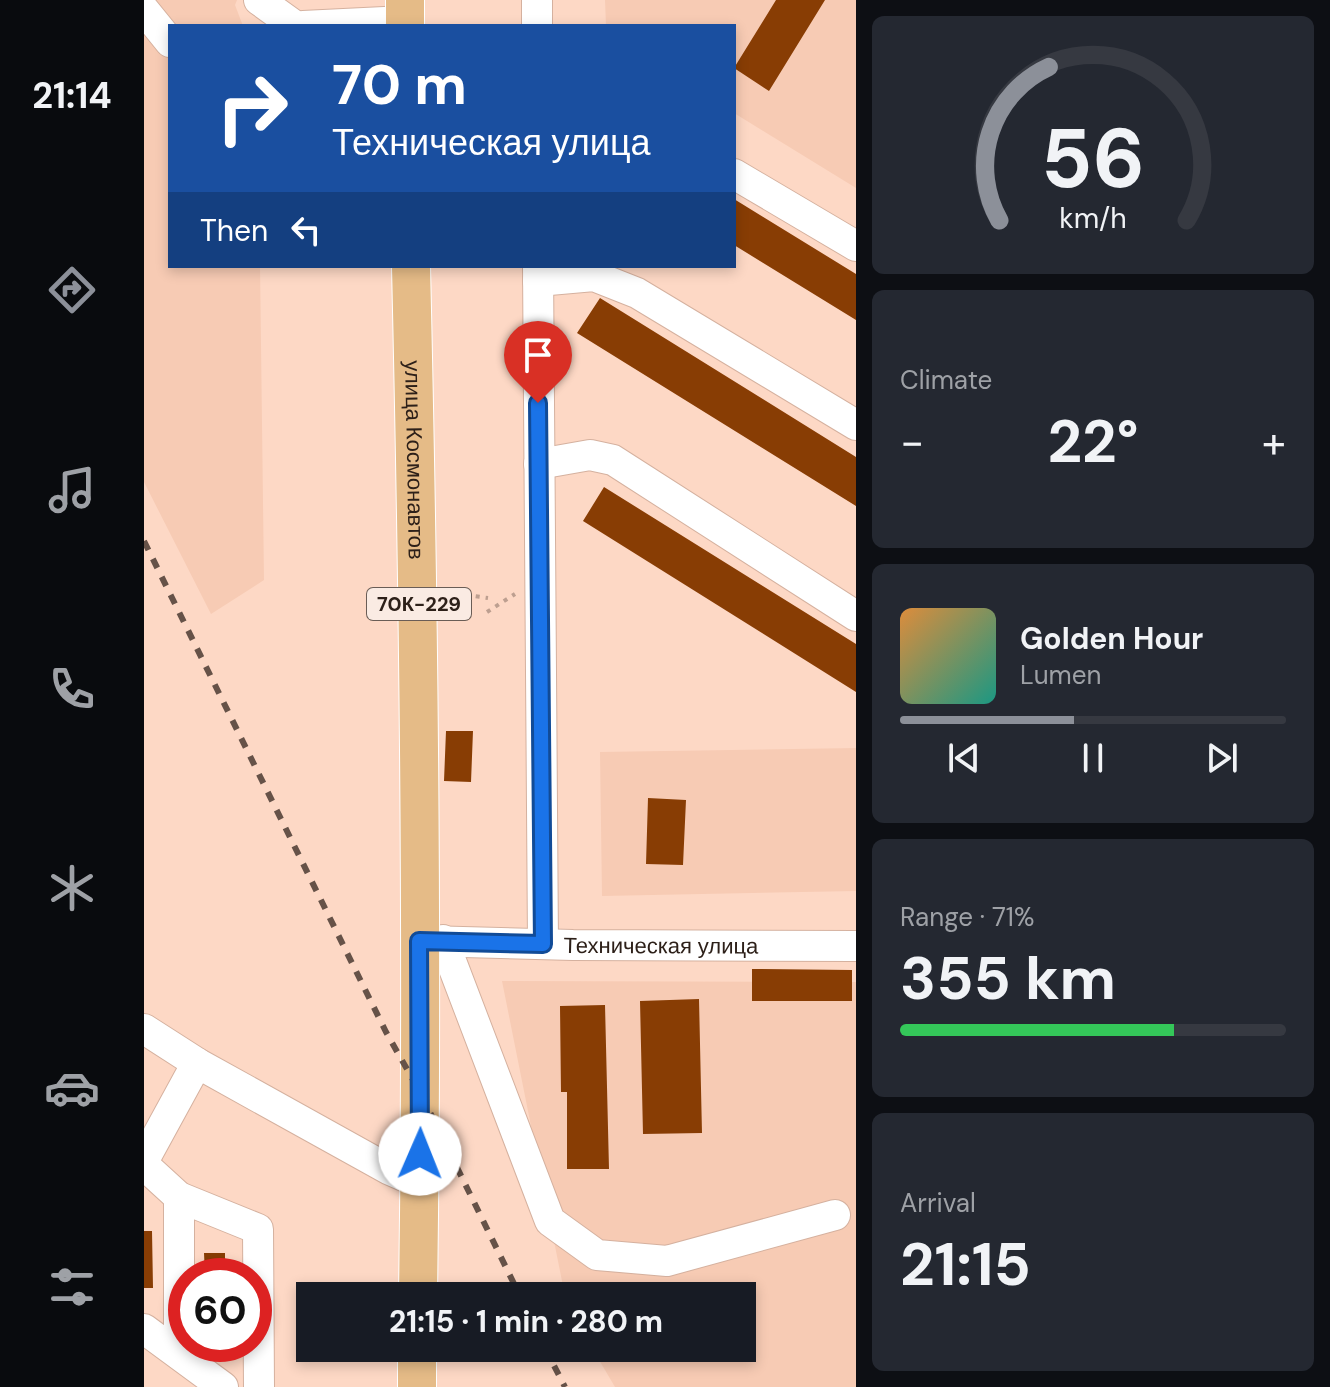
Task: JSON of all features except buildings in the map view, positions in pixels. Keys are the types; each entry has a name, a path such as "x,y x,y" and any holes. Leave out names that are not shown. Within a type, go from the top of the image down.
{"main road":[{"name":"улица Космонавтов","path":"411,268 431,941"},
{"name":"70К-229","path":"418,1282 431,941"},
{"path":"417,1362 417,1387"}],"street":[{"path":"259,0 292,24"},
{"path":"537,0 537,24"},
{"path":"144,10 168,40"},
{"path":"323,24 405,16"},
{"path":"736,175 856,246"},
{"path":"543,944 538,274 594,276 637,293 856,425"},
{"path":"539,464 590,455 613,460 856,616"},
{"path":"431,941 550,1221 597,1255 667,1261 835,1215"},
{"name":"Техническая улица","path":"431,941 856,946"},
{"path":"144,1029 197,1063 388,1169 420,1183"},
{"path":"197,1063 144,1163 179,1197 258,1229 259,1387"},
{"path":"179,1197 179,1258"},
{"path":"144,1329 168,1346"},
{"path":"190,1362 223,1387"}],"path":[{"path":"419,588 488,598"}],"shaded area":[{"path":"144,0 237,0 235,5 242,24 168,24 168,268 260,268 264,580 211,614 144,482"},
{"path":"605,0 856,0 856,188 736,114 736,24 606,24"},
{"path":"856,748 856,891 602,896 600,752"},
{"path":"502,981 856,982 856,1387 615,1387 600,1362 756,1362 756,1282 562,1282"}],"railway":[{"path":"144,541 513,1282"},
{"path":"552,1362 565,1387"}],"route":[{"path":"420,1154 419,941 543,944 538,403"}]}
